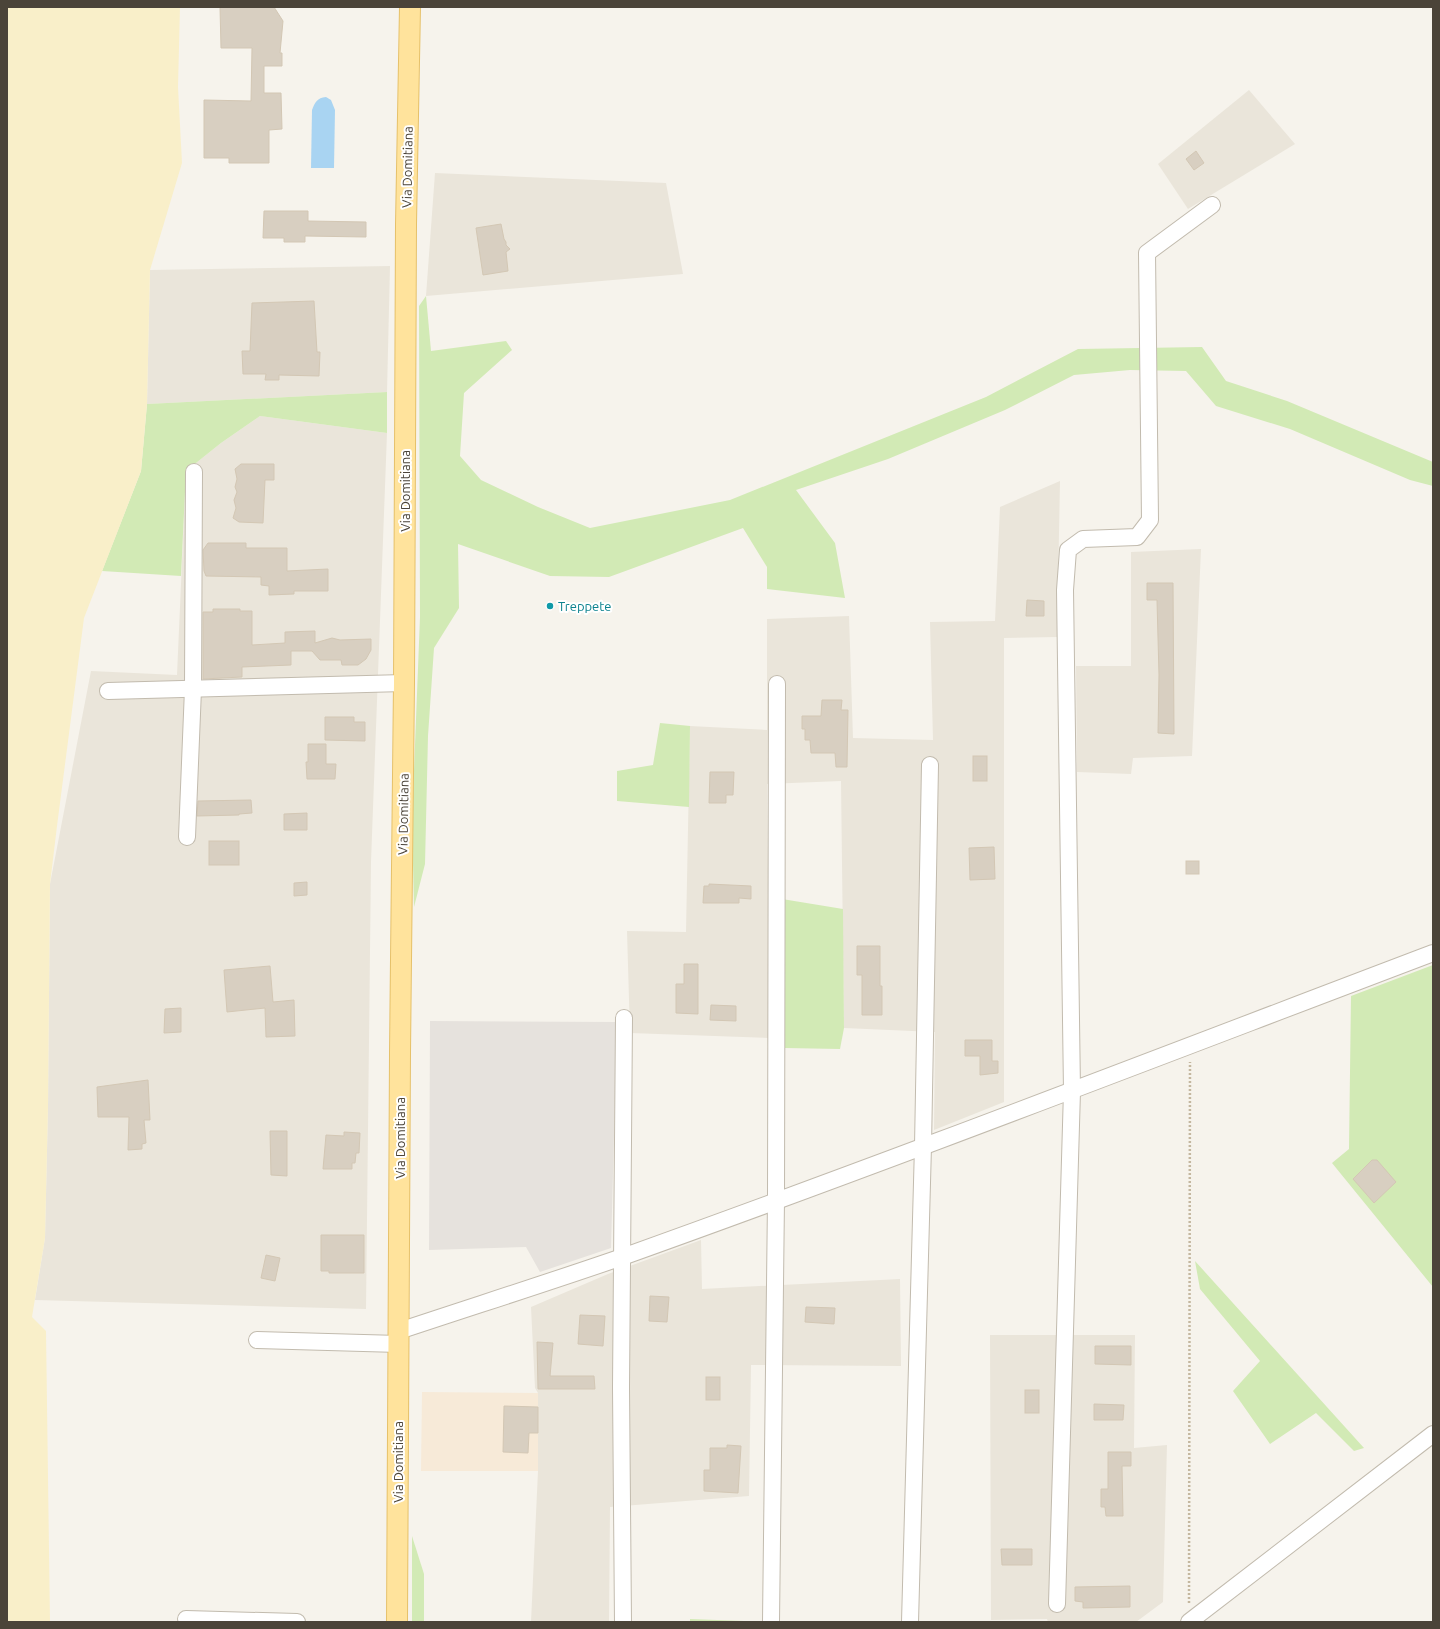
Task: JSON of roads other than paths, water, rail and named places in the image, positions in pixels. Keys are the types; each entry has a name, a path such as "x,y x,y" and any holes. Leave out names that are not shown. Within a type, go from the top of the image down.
{"main road":[{"name":"Via Domitiana","path":"397,1622 406,224 410,7"}],"street":[{"path":"1057,1604 1072,1091 1065,590 1068,550 1083,539 1138,536 1150,520 1148,253 1212,205"},
{"path":"187,837 193,689 194,472"},
{"path":"108,691 404,683"},
{"path":"771,1622 776,1200 777,684"},
{"path":"910,1622 924,1146 930,765"},
{"path":"257,1340 399,1337 622,1257 1072,1091 1433,952"},
{"path":"623,1622 621,1388 624,1018"},
{"path":"1189,1622 1433,1434"},
{"path":"186,1619 297,1622"}],"water":[{"path":"326,97 331,100 335,110 334,168 311,168 312,110 320,98"}],"place":[{"name":"Treppete","path":"550,606"}]}
